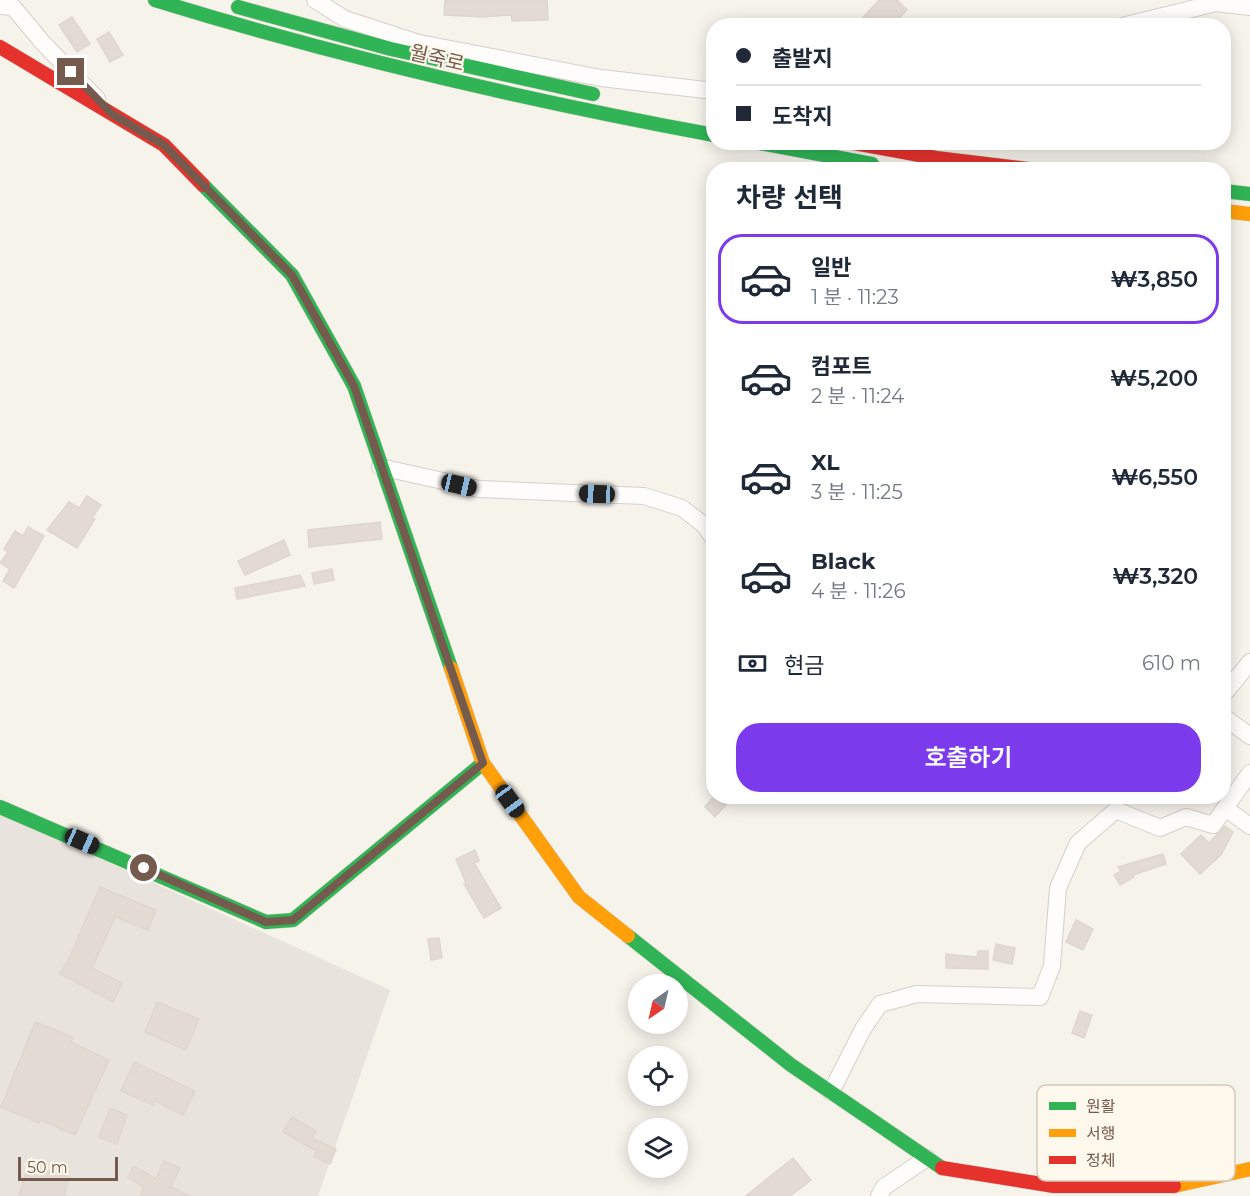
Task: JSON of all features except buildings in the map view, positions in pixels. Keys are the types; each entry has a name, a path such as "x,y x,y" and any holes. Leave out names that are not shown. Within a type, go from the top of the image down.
{"street":[{"name":"월죽로","path":"155,0 377,64 541,101 706,133"},
{"path":"315,0 345,19 419,43 601,78 706,91"},
{"name":"월죽로","path":"226,3 391,49 612,98"},
{"path":"1155,18 1216,3 1250,7"},
{"path":"11,4 43,43 112,114"},
{"path":"0,47 164,145 292,275 354,386 483,763 579,897 791,1065 940,1167 1054,1186 1167,1188 1198,1181"},
{"path":"797,150 861,162"},
{"path":"892,150 969,162"},
{"path":"1231,192 1250,194"},
{"path":"1231,212 1250,214"},
{"path":"380,467 479,489 644,496 682,508 706,528"},
{"path":"1231,685 1250,662"},
{"path":"1231,722 1250,736"},
{"path":"0,807 1,805 266,922 293,920 483,763"},
{"path":"1231,801 1250,773"},
{"path":"831,1092 864,1029 880,1004 917,994 1040,997 1052,966 1058,888 1078,843 1116,810 1160,828 1186,818 1213,825 1229,804"},
{"path":"1226,808 1250,826"},
{"path":"879,1196 884,1187 927,1158"},
{"path":"1235,1172 1250,1169"}],"shaded area":[{"path":"0,813 390,990 318,1196 0,1196"}],"traffic: fast":[{"path":"155,0 293,40 433,76 706,133"},
{"path":"238,7 391,49 593,94"},
{"path":"797,150 861,162"},
{"path":"203,185 292,275 354,386 451,668"},
{"path":"1231,192 1250,194"},
{"path":"0,807 266,922 293,920 483,763"},
{"path":"628,936 791,1065 942,1168"}],"traffic: slow":[{"path":"1231,212 1250,214"},
{"path":"451,668 483,763 579,897 628,936"},
{"path":"1235,1172 1250,1169"},
{"path":"1174,1186 1196,1181"}],"traffic: jam":[{"path":"0,47 164,145 203,185"},
{"path":"892,150 969,162"},
{"path":"942,1168 1054,1186 1174,1186"}],"route":[{"path":"71,72 112,114 164,145 292,275 354,386 483,763 293,920 266,922 144,868"}]}
